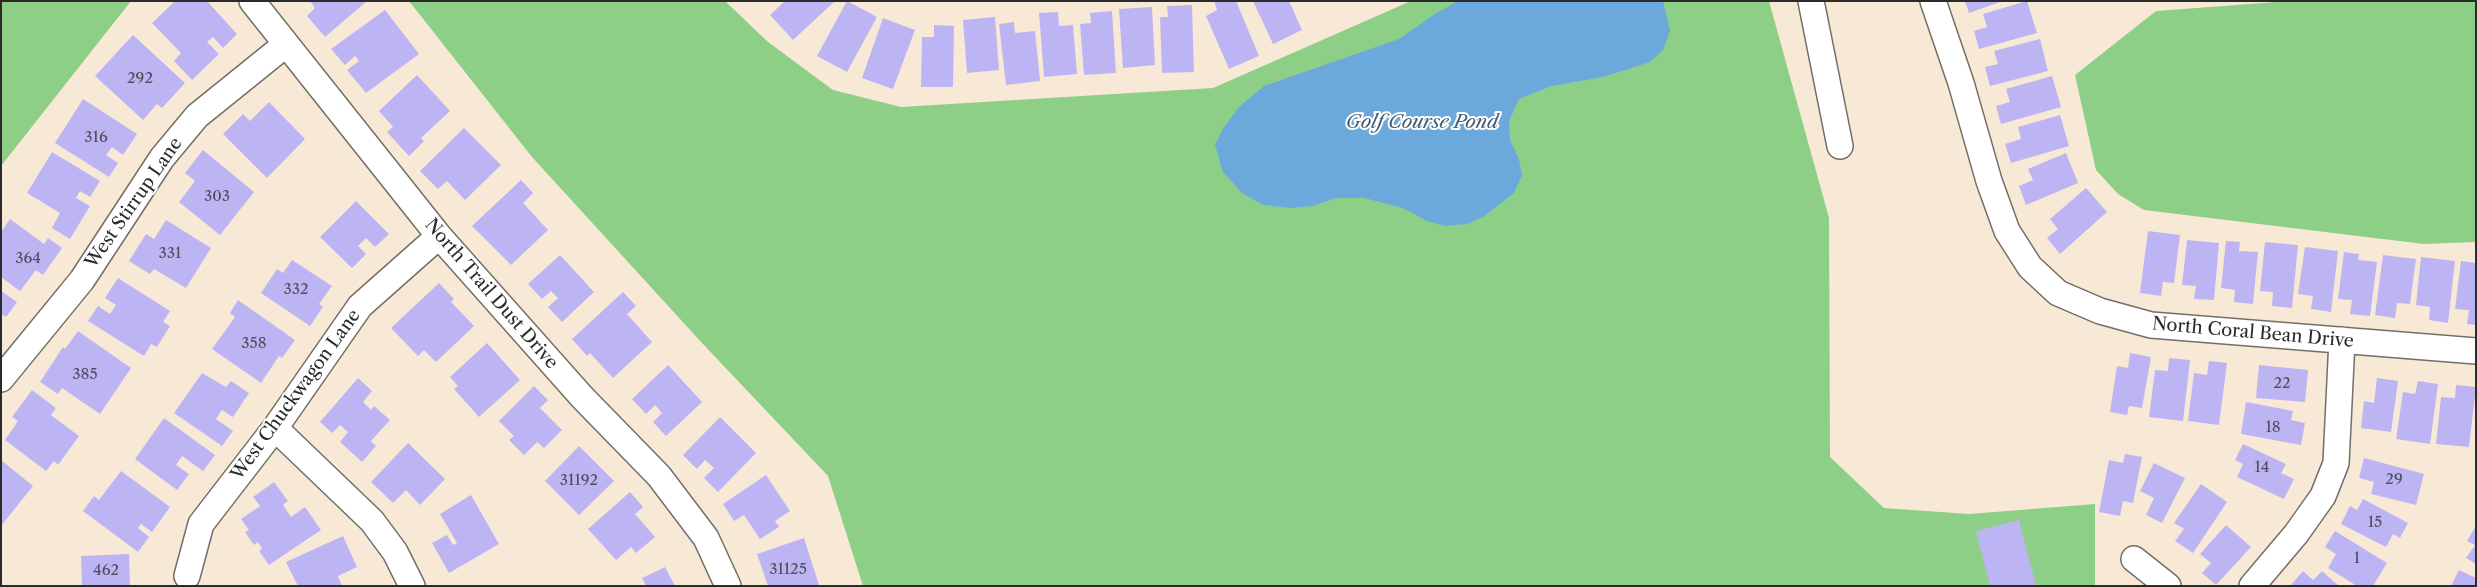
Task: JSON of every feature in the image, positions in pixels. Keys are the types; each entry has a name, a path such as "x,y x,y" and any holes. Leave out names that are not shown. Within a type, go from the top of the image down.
{"street":[{"name":"North Trail Dust Drive","path":"252,1 438,236 582,397 659,476 706,538 728,586"},
{"path":"1811,1 1840,146"},
{"name":"North Coral Bean Drive","path":"1933,1 1961,83 1990,182 2007,231 2030,267 2058,293 2100,310 2151,326 2476,351"},
{"name":"West Stirrup Lane","path":"1,379 82,280 162,158 197,116 285,45"},
{"name":"West Chuckwagon Lane","path":"187,576 201,524 275,428 360,306 438,236"},
{"path":"2252,586 2296,534 2323,496 2336,463 2342,340"},
{"path":"275,428 372,521 395,552 412,586"},
{"path":"2134,559 2168,586"}],"green space":[{"path":"1,1 131,1 1,166"},
{"path":"409,1 725,1 768,42 833,90 901,107 1213,88 1411,1 1769,1 1829,218 1830,457 1884,508 1969,514 2095,504 2095,586 863,586 828,476 702,343 532,157"},
{"path":"2290,1 2476,1 2476,242 2424,244 2144,210 2118,194 2096,170 2075,75 2156,11"}],"water":[{"name":"Golf Course Pond","path":"1458,1 1663,1 1670,31 1663,50 1650,62 1603,77 1551,86 1519,99 1509,121 1510,140 1519,159 1522,175 1514,193 1483,217 1467,224 1445,226 1427,221 1403,208 1364,198 1336,198 1313,206 1291,208 1263,205 1242,193 1223,172 1215,145 1224,127 1239,107 1264,86 1399,39 1435,14"}],"building":[{"path":"175,1 207,1 237,34 223,48 213,37 207,42 219,54 192,80 174,61 181,53 152,23"},
{"path":"310,1 367,1 325,37 307,16 315,8"},
{"path":"785,1 835,1 793,40 770,15"},
{"path":"847,1 877,17 847,72 817,56"},
{"path":"1214,1 1236,1 1259,56 1229,69 1206,16 1217,10"},
{"path":"1253,1 1289,1 1302,30 1273,44"},
{"path":"1965,1 2000,1 2000,2 1969,13"},
{"path":"2027,1 2037,33 1979,49 1974,31 1987,27 1983,14"},
{"path":"1192,5 1194,72 1162,73 1160,17 1168,17 1167,6"},
{"path":"1152,7 1155,65 1123,68 1119,9"},
{"path":"385,10 419,54 366,93 347,70 359,61 355,56 345,65 331,49"},
{"path":"1112,11 1116,73 1084,75 1080,24 1091,23 1090,13"},
{"path":"1058,12 1059,26 1073,25 1077,74 1044,77 1039,13"},
{"path":"995,17 999,70 967,73 963,20"},
{"path":"883,18 915,30 893,89 862,78"},
{"path":"1014,22 1015,33 1035,31 1040,81 1006,85 999,24"},
{"path":"934,25 954,26 953,87 921,87 922,37 934,37"},
{"path":"133,35 185,83 162,108 157,104 143,120 95,76"},
{"path":"2040,39 2048,71 1990,86 1985,67 1998,64 1994,51"},
{"path":"417,75 450,111 421,138 424,141 409,156 387,132 393,127 379,111"},
{"path":"2052,76 2061,107 2001,124 1996,106 2010,102 2006,89"},
{"path":"83,99 137,134 123,155 112,147 106,155 118,163 109,177 55,143"},
{"path":"269,102 305,139 267,178 223,134 243,114 250,121"},
{"path":"2060,115 2069,146 2011,163 2005,144 2021,139 2018,127"},
{"path":"464,128 501,165 465,200 447,181 438,189 420,171"},
{"path":"203,150 254,192 220,235 179,202 195,181 185,173"},
{"path":"52,152 100,181 90,197 80,191 76,198 90,206 70,239 52,228 60,213 27,193"},
{"path":"2066,153 2078,183 2026,205 2019,186 2033,180 2028,169"},
{"path":"521,180 533,193 523,203 548,230 511,265 472,226"},
{"path":"2086,188 2107,212 2060,254 2047,238 2058,229 2050,219"},
{"path":"356,201 389,234 375,247 366,238 358,246 366,254 352,268 320,237"},
{"path":"10,219 44,244 48,238 62,248 43,275 36,270 20,291 1,277 1,232"},
{"path":"166,220 211,248 186,288 154,269 150,274 129,261 146,234 154,239"},
{"path":"2148,231 2180,235 2174,283 2163,282 2161,296 2140,293"},
{"path":"2187,240 2219,243 2214,300 2194,299 2196,286 2182,285"},
{"path":"2226,241 2240,242 2239,251 2258,252 2253,304 2234,302 2235,290 2221,288"},
{"path":"2265,242 2298,245 2292,308 2272,306 2273,292 2260,291"},
{"path":"2305,247 2338,251 2331,312 2311,309 2313,296 2298,294"},
{"path":"2344,252 2359,254 2358,260 2377,262 2370,316 2350,314 2352,300 2338,299"},
{"path":"560,255 594,292 562,322 548,307 558,298 551,291 542,299 528,284"},
{"path":"2383,255 2416,259 2410,304 2397,303 2395,318 2375,315"},
{"path":"2421,257 2455,261 2448,323 2429,320 2430,307 2416,305"},
{"path":"292,260 332,286 319,304 323,307 310,326 261,293 277,269 283,273"},
{"path":"2461,261 2476,263 2476,325 2467,324 2469,310 2455,309"},
{"path":"118,278 170,311 163,322 170,326 157,347 151,344 144,356 88,321 98,306 110,314 116,305 105,298"},
{"path":"439,283 454,299 451,302 474,326 436,362 424,350 418,356 391,328"},
{"path":"1,291 17,302 6,317 1,314"},
{"path":"623,292 636,306 627,314 652,342 613,378 590,353 587,356 572,339"},
{"path":"238,300 295,340 282,358 279,356 261,383 212,349 235,317 230,313"},
{"path":"78,331 131,368 100,414 62,388 58,394 40,382 63,347 65,349"},
{"path":"487,343 520,380 479,417 454,389 458,386 450,377"},
{"path":"2130,353 2151,357 2142,408 2129,406 2127,415 2110,412 2117,366 2128,368"},
{"path":"2169,358 2190,360 2183,421 2149,417 2155,370 2168,371"},
{"path":"2209,361 2227,363 2219,425 2188,421 2194,373 2207,375"},
{"path":"668,365 702,402 666,436 653,422 662,413 655,405 646,414 632,399"},
{"path":"2259,365 2308,370 2305,402 2256,398"},
{"path":"202,373 226,387 231,381 249,393 233,417 222,410 216,419 233,431 222,446 174,413"},
{"path":"358,378 372,391 363,402 371,410 374,406 390,420 371,441 376,446 362,462 340,442 348,432 340,425 332,433 320,422"},
{"path":"2377,378 2398,381 2391,432 2361,428 2364,401 2374,403"},
{"path":"2418,381 2438,384 2430,444 2396,439 2403,392 2415,394"},
{"path":"2456,385 2476,387 2469,447 2436,444 2441,397 2455,398"},
{"path":"534,386 548,400 540,408 562,430 544,448 537,442 524,455 509,440 514,436 499,421"},
{"path":"32,390 56,408 51,415 79,436 58,465 54,461 46,471 5,440 18,421 12,417"},
{"path":"2246,402 2293,411 2291,420 2305,423 2301,445 2241,434"},
{"path":"720,417 756,453 718,492 704,478 714,468 705,460 697,469 683,455"},
{"path":"164,418 215,455 203,471 182,456 176,465 189,474 177,490 135,459"},
{"path":"408,443 445,479 420,505 406,490 393,503 371,482"},
{"path":"2243,444 2286,464 2281,473 2294,479 2284,499 2237,477 2243,464 2235,460"},
{"path":"579,446 614,481 579,515 545,481"},
{"path":"2125,454 2142,457 2133,503 2123,501 2120,516 2099,512 2109,460 2123,463"},
{"path":"2364,458 2424,474 2416,505 2371,494 2374,482 2359,478"},
{"path":"1,460 33,486 1,526"},
{"path":"2154,463 2185,478 2162,523 2146,515 2154,498 2140,491"},
{"path":"121,471 170,507 152,532 141,524 138,528 149,537 138,552 83,511 94,496 99,500"},
{"path":"766,475 790,511 775,521 779,527 760,539 744,515 734,521 723,504"},
{"path":"274,482 288,501 283,505 291,517 305,507 321,530 269,565 259,551 262,549 258,542 254,545 245,532 249,530 241,519 260,506 253,497"},
{"path":"2201,484 2227,502 2193,553 2175,541 2184,529 2174,523"},
{"path":"630,492 643,507 635,514 655,537 636,553 631,547 616,560 588,529"},
{"path":"471,495 499,544 449,573 432,543 447,535 453,545 457,543 440,514"},
{"path":"2363,499 2408,523 2400,538 2393,534 2386,547 2341,524 2350,506 2357,510"},
{"path":"2019,520 2036,586 1990,586 1976,531"},
{"path":"2226,525 2251,547 2216,585 2202,573 2211,563 2200,554"},
{"path":"2476,526 2476,564 2466,558 2475,545 2467,541"},
{"path":"2335,531 2387,563 2373,586 2357,586 2328,568 2336,554 2325,547"},
{"path":"343,536 357,567 338,576 342,586 298,586 286,562"},
{"path":"804,538 819,585 768,586 757,554"},
{"path":"129,554 130,586 82,586 81,556"},
{"path":"665,567 675,586 646,586 642,578"},
{"path":"2459,570 2476,578 2476,586 2451,586"},
{"path":"2303,571 2313,580 2322,571 2339,586 2290,586"}]}
